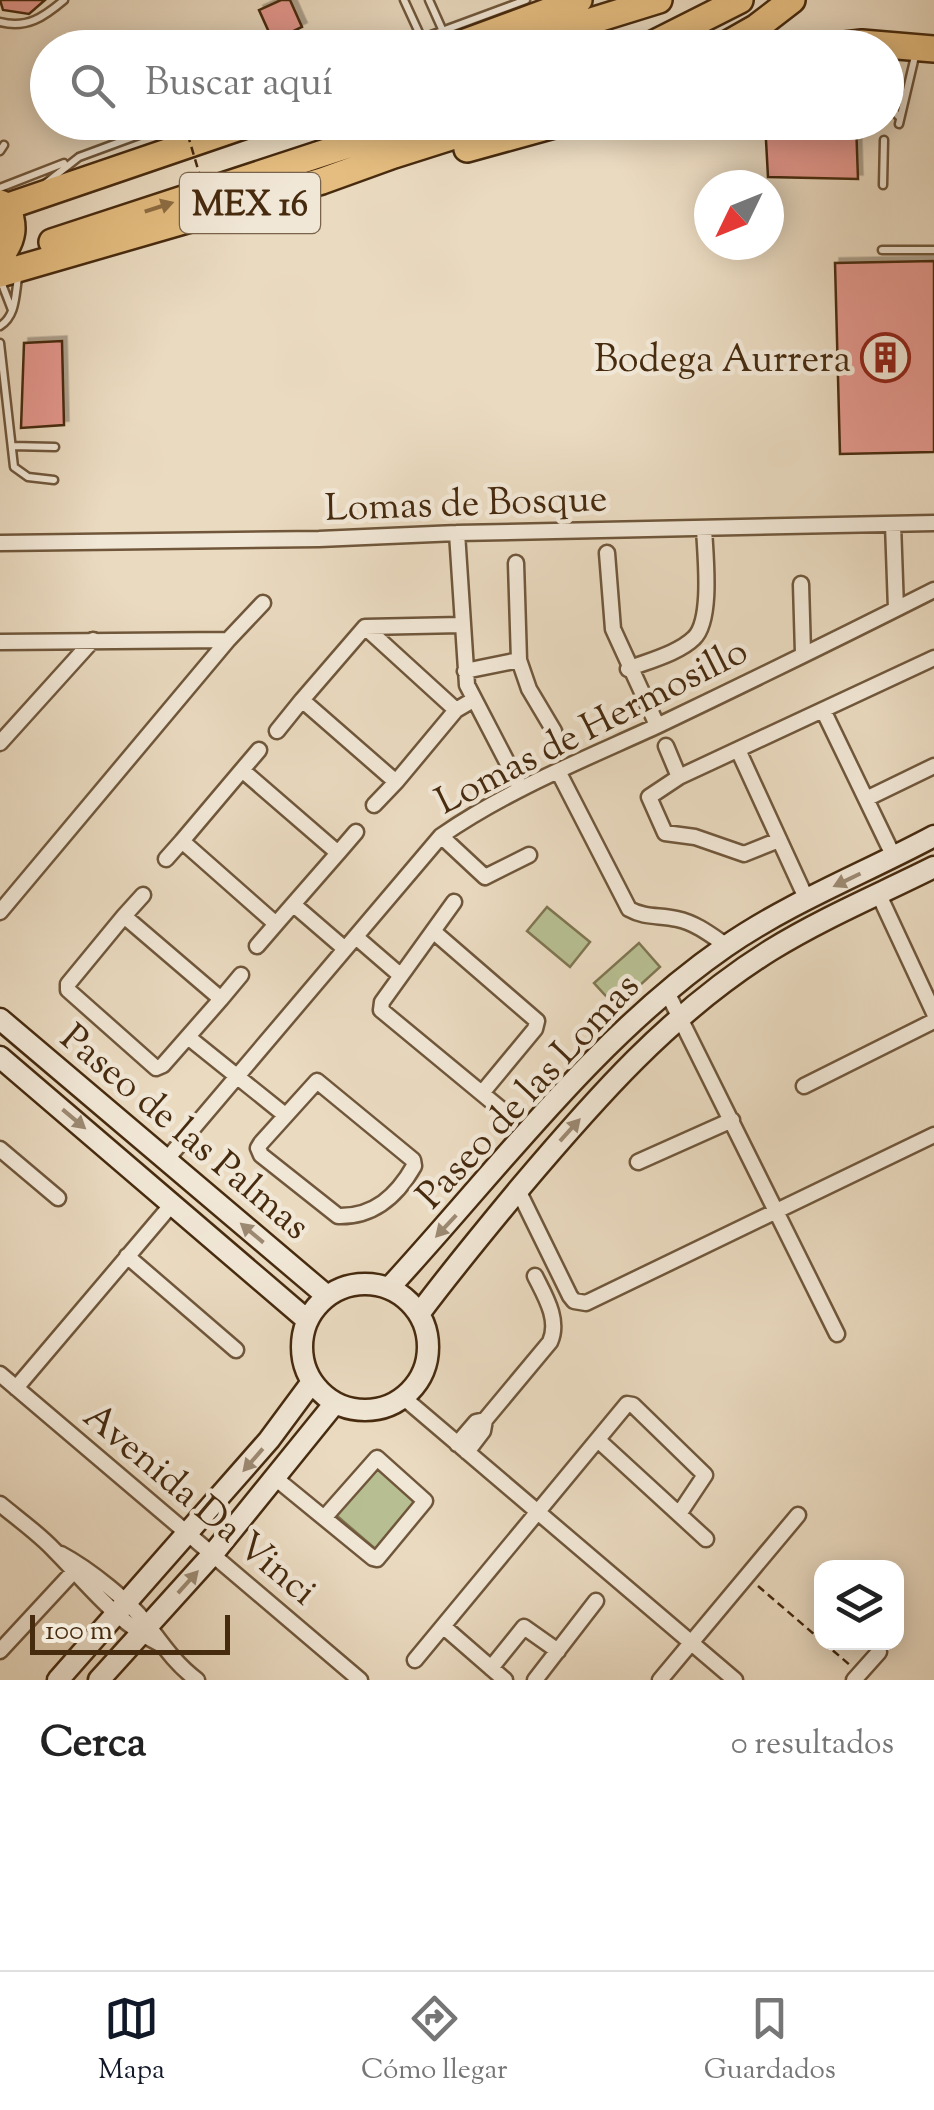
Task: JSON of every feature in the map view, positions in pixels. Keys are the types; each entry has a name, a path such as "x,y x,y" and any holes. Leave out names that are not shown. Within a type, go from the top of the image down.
{"highway":[{"path":"474,30 579,0"},
{"path":"562,30 659,0"},
{"path":"681,30 740,0"},
{"path":"750,30 792,0"},
{"path":"4,267 14,223 2,202 38,194 201,140"},
{"path":"4,267 367,140"},
{"name":"MEX 16","path":"4,267 322,181 440,140"},
{"path":"322,181 364,176 498,140"}],"street":[{"name":"Lomas de Bosque","path":"0,543 319,540 457,533 934,523"},
{"path":"893,524 896,610"},
{"path":"628,669 688,642 700,630 706,603 704,528"},
{"path":"457,533 465,672 473,700 521,789"},
{"path":"607,554 613,629 657,726"},
{"path":"516,563 519,660 529,689 554,731"},
{"path":"801,584 803,653"},
{"name":"Lomas de Hermosillo","path":"167,1160 441,836 470,816 558,770 657,726 934,590"},
{"path":"0,912 262,603"},
{"path":"276,731 365,627 461,625"},
{"path":"365,627 456,710"},
{"path":"0,743 93,640"},
{"path":"0,642 228,640"},
{"path":"779,840 744,854 695,837 665,833 649,797 679,777 934,658"},
{"path":"465,672 519,660"},
{"path":"302,700 396,782"},
{"path":"374,805 456,710 473,700"},
{"path":"823,710 894,858"},
{"path":"666,746 679,777"},
{"path":"166,859 259,750"},
{"path":"739,752 808,900"},
{"path":"866,799 934,766"},
{"path":"242,770 338,853"},
{"path":"558,770 629,909 642,916 675,918 694,924 726,946"},
{"path":"257,946 356,832"},
{"path":"441,836 485,876 529,856"},
{"name":"Paseo de las Lomas","path":"389,1288 610,1043 667,992 726,946 934,836"},
{"path":"182,841 276,924"},
{"name":"Paseo de las Lomas","path":"420,1314 535,1170 642,1049 680,1015 773,949 934,867"},
{"path":"144,895 68,984 68,990 156,1068 163,1065 241,975"},
{"path":"879,895 934,1012"},
{"path":"454,902 400,975 381,1010 508,1116"},
{"path":"294,905 345,950"},
{"path":"124,916 221,999"},
{"path":"432,931 538,1021 482,1093"},
{"path":"356,937 400,975"},
{"path":"667,992 837,1334"},
{"name":"Paseo de las Palmas","path":"0,1019 327,1296"},
{"path":"804,1086 934,1021"},
{"path":"188,1037 285,1114"},
{"path":"2,1062 24,1039"},
{"name":"Paseo de las Palmas","path":"2,1062 308,1320"},
{"path":"317,1081 413,1160 414,1166 381,1207 338,1216 261,1155 261,1142 285,1114 317,1081"},
{"path":"638,1162 732,1120"},
{"path":"518,1190 570,1296 586,1303 934,1135"},
{"path":"0,1148 58,1198"},
{"path":"512,1152 535,1170"},
{"path":"16,1388 173,1203"},
{"path":"127,1256 236,1350"},
{"path":"462,1448 483,1431 485,1420 554,1333 548,1302 535,1276"},
{"path":"368,1284 389,1288 401,1294 420,1314 428,1336 428,1359 420,1381 404,1398 388,1407 352,1410 335,1404 312,1382 303,1362 302,1340 308,1320 327,1296 346,1286 368,1284"},
{"name":"Avenida Da Vinci","path":"0,1374 360,1680"},
{"path":"58,1680 269,1440 312,1382"},
{"path":"404,1398 735,1680"},
{"path":"100,1680 150,1635 335,1404"},
{"path":"416,1660 627,1404 633,1405 705,1475 678,1514"},
{"path":"598,1440 706,1539"},
{"path":"274,1477 324,1518 378,1560 425,1501 377,1458 324,1518"},
{"path":"0,1504 197,1680"},
{"path":"660,1680 798,1515"},
{"path":"3,1641 76,1569"},
{"path":"534,1680 596,1601"},
{"path":"444,1627 505,1680"},
{"path":"491,1668 524,1627 558,1651"},
{"path":"857,1677 879,1652"},
{"path":"177,1664 181,1680"}],"lane":[{"path":"0,22 22,26 38,20 64,0"},
{"path":"404,0 417,30"},
{"path":"429,0 442,30"},
{"path":"463,30 526,0"},
{"path":"904,107 926,48"},
{"path":"2,202 79,157 125,140"},
{"path":"883,185 884,140"},
{"path":"38,194 52,175 79,157"},
{"path":"882,250 934,250"},
{"path":"4,267 13,311"},
{"path":"0,326 13,311 4,267"},
{"path":"0,343 14,467 22,475 54,480"},
{"path":"12,446 55,447"}],"path":[{"path":"189,140 216,230"},
{"path":"746,1576 814,1635"},
{"path":"830,1650 857,1677"}],"green space":[{"path":"547,907 590,942 570,967 527,931"},
{"path":"639,943 660,967 616,1007 594,983"},
{"path":"378,1466 421,1503 379,1552 336,1515"}],"building":[{"path":"0,0 45,0 29,14 3,10"},
{"path":"290,0 302,27 268,30 259,10"},
{"path":"766,140 857,140 858,179 784,177 784,170 768,170"},
{"name":"Bodega Aurrera","path":"934,261 934,452 840,454 835,263"},
{"path":"62,341 64,425 21,428 24,343"}],"place":[{"name":"Bodega Aurrera","path":"886,358"}]}
